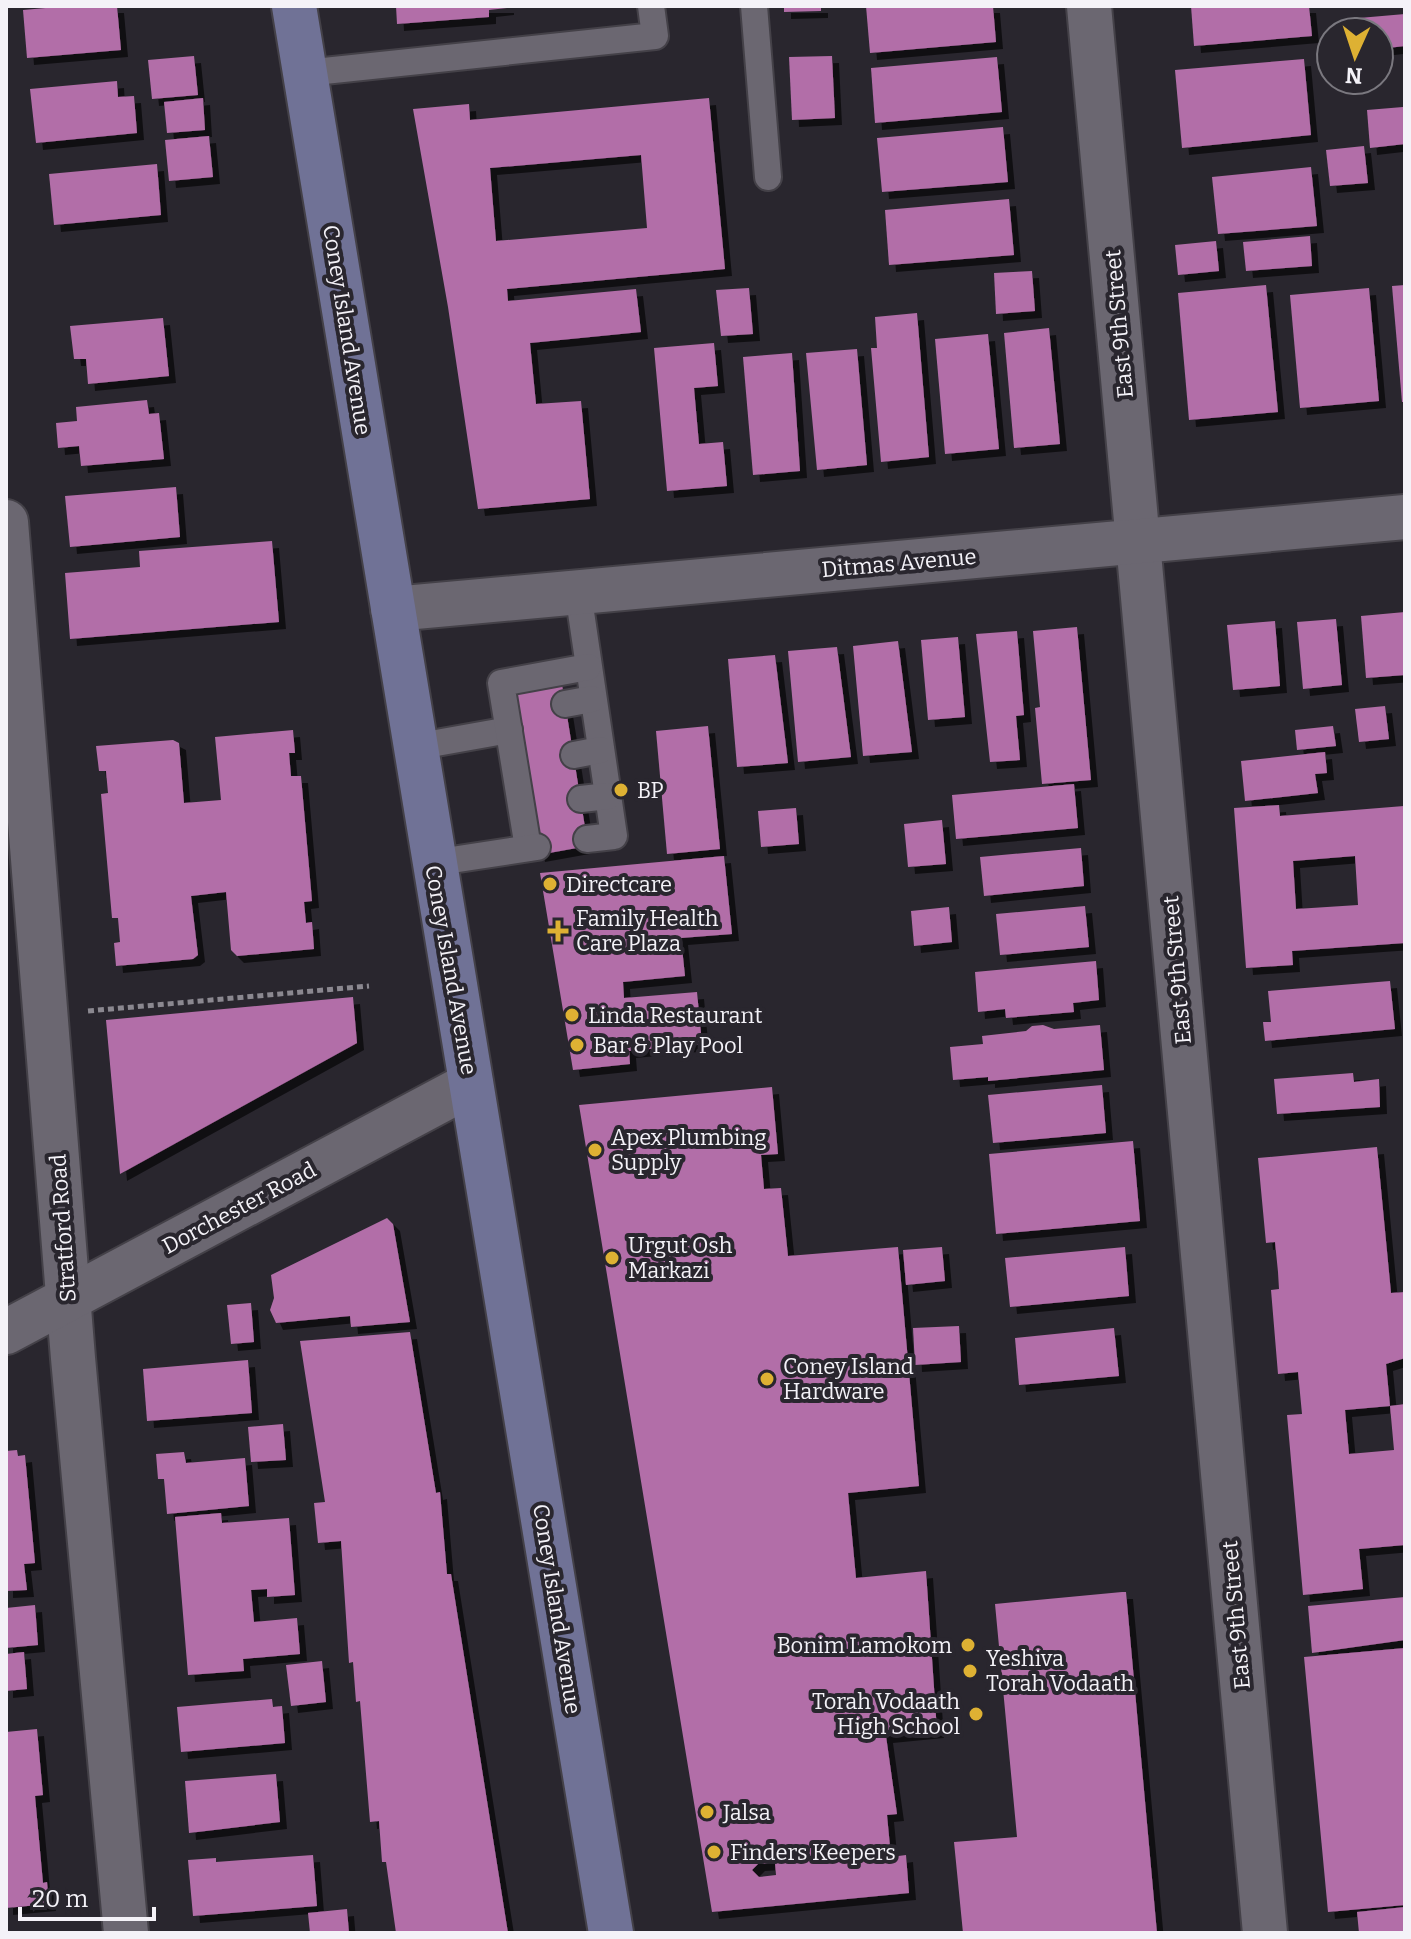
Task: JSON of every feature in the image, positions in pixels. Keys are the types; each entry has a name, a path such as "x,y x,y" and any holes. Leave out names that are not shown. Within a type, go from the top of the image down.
{"main road":[{"name":"Coney Island Avenue","path":"294,6 432,863 611,1933"}],"street":[{"name":"East 9th Street","path":"1089,6 1265,1933"},
{"name":"Ditmas Avenue","path":"393,609 1405,517"},
{"name":"Stratford Road","path":"6,522 69,1298 126,1933"},
{"name":"Dorchester Road","path":"6,1332 471,1084"}],"lane":[{"path":"305,73 655,36 651,6"},
{"path":"754,6 768,177"},
{"path":"578,592 614,836 587,839"},
{"path":"432,863 532,848 511,717 501,683 588,667"},
{"path":"565,704 592,699"},
{"path":"414,747 511,717"},
{"path":"574,755 600,750"},
{"path":"581,799 608,796"}],"path":[{"path":"47,1015 369,986"}],"building":[{"path":"117,6 121,50 27,58 23,10"},
{"path":"396,6 507,8 489,10 489,17 397,24"},
{"path":"784,6 821,6 821,11 784,12"},
{"path":"866,6 993,6 996,42 870,53"},
{"path":"1191,6 1309,6 1312,36 1194,46"},
{"path":"1405,14 1405,46 1395,47 1395,16 1382,16"},
{"path":"194,56 198,95 152,99 148,60"},
{"path":"832,56 835,118 792,120 789,57"},
{"path":"997,57 1002,112 875,123 871,68"},
{"path":"1304,59 1311,135 1182,148 1175,70"},
{"path":"117,81 118,97 134,96 137,133 36,143 30,89"},
{"path":"203,98 205,130 167,133 164,102"},
{"path":"709,98 725,269 507,289 508,301 636,289 641,332 530,343 536,404 581,401 590,499 478,509 448,307 413,109 469,104 470,120","holes":["641,155 647,228 496,241 490,168"]},
{"path":"1403,107 1405,144 1370,148 1367,110"},
{"path":"1003,127 1008,182 882,192 877,138"},
{"path":"209,136 213,177 169,181 165,140"},
{"path":"1364,146 1368,183 1330,186 1326,150"},
{"path":"157,164 161,215 54,225 49,174"},
{"path":"1311,167 1317,226 1218,234 1212,177"},
{"path":"1009,199 1014,255 889,265 885,210"},
{"path":"1310,236 1312,266 1246,271 1243,242"},
{"path":"1216,241 1219,271 1178,275 1175,245"},
{"path":"1032,271 1035,311 996,314 994,273"},
{"path":"1266,285 1278,412 1189,420 1178,293"},
{"path":"1405,285 1405,402 1402,402 1392,286"},
{"path":"749,288 753,334 721,336 716,290"},
{"path":"1369,288 1379,401 1300,408 1290,295"},
{"path":"917,313 929,457 881,462 871,348 877,348 875,317"},
{"path":"163,318 169,376 88,384 86,359 74,359 70,326"},
{"path":"1049,328 1060,444 1014,448 1004,333"},
{"path":"988,334 999,449 945,454 935,339"},
{"path":"714,343 718,386 694,388 699,444 723,442 727,486 667,491 654,348"},
{"path":"857,349 867,465 817,470 806,353"},
{"path":"792,353 800,471 753,475 743,357"},
{"path":"147,400 149,414 159,413 164,459 81,466 79,446 58,448 56,423 77,421 76,407"},
{"path":"176,487 180,537 70,547 65,496"},
{"path":"272,541 279,622 70,639 65,573 140,567 139,551"},
{"path":"1405,612 1405,675 1366,678 1361,616"},
{"path":"1336,619 1342,685 1303,689 1297,622"},
{"path":"1275,621 1280,686 1233,690 1227,625"},
{"path":"1077,627 1091,780 1042,784 1035,708 1040,707 1033,631"},
{"path":"1017,631 1024,715 1016,716 1020,760 990,762 976,634"},
{"path":"958,637 965,717 928,720 921,640"},
{"path":"898,641 912,752 863,756 853,646"},
{"path":"837,647 851,757 798,762 788,651"},
{"path":"775,655 788,763 737,767 728,659"},
{"path":"562,684 588,846 538,855 514,692"},
{"path":"1385,706 1389,739 1359,742 1355,709"},
{"path":"708,726 720,849 667,854 656,731"},
{"path":"1333,726 1336,746 1297,750 1295,730"},
{"path":"293,730 295,753 289,753 291,776 301,776 312,901 304,902 306,923 312,922 314,949 237,956 231,950 226,892 191,896 198,955 193,959 116,966 114,943 120,942 118,918 112,918 101,794 108,793 106,771 99,771 96,746 173,740 179,743 184,803 221,800 215,737"},
{"path":"1325,752 1327,773 1315,774 1318,793 1245,801 1241,761"},
{"path":"1074,784 1078,828 956,839 952,795"},
{"path":"1279,805 1280,816 1404,806 1405,943 1292,951 1293,965 1246,968 1234,808","holes":["1355,856 1358,905 1296,909 1293,861"]},
{"path":"796,808 799,844 761,847 758,811"},
{"path":"942,820 946,864 908,867 904,824"},
{"path":"1081,848 1084,886 984,896 980,857"},
{"path":"724,856 732,934 681,938 685,976 623,982 624,998 697,992 702,1044 629,1051 630,1064 573,1070 540,873"},
{"path":"1085,906 1089,947 1000,955 996,914"},
{"path":"949,907 952,942 914,946 911,911"},
{"path":"1096,961 1099,1000 1073,1003 1074,1012 1006,1018 1005,1009 978,1012 975,972"},
{"path":"1390,981 1395,1029 1265,1041 1263,1022 1271,1022 1268,991"},
{"path":"353,997 357,1043 120,1174 106,1020"},
{"path":"1043,1025 1054,1029 1100,1025 1104,1070 988,1081 988,1077 953,1080 950,1047 983,1044 982,1036 1026,1031 1032,1026"},
{"path":"1353,1073 1354,1082 1379,1079 1380,1107 1277,1114 1274,1079"},
{"path":"1102,1085 1106,1133 993,1143 988,1095"},
{"path":"772,1087 778,1154 761,1155 764,1189 781,1188 788,1256 898,1247 919,1486 848,1493 856,1578 926,1571 937,1731 886,1736 897,1814 887,1815 891,1857 906,1855 909,1893 712,1912 579,1105","holes":["775,1863 776,1875 759,1877 752,1870 758,1864"]},
{"path":"1133,1141 1140,1221 996,1234 989,1154"},
{"path":"1377,1147 1391,1293 1405,1292 1405,1358 1386,1364 1390,1406 1405,1404 1405,1545 1359,1549 1363,1589 1303,1595 1287,1415 1302,1414 1298,1372 1278,1374 1271,1290 1279,1289 1278,1272 1275,1242 1266,1243 1258,1158","holes":["1390,1406 1394,1450 1349,1454 1345,1410"]},
{"path":"387,1218 393,1224 410,1322 351,1327 350,1316 276,1323 270,1310 274,1298 271,1275"},
{"path":"942,1247 945,1281 906,1285 903,1250"},
{"path":"1125,1247 1129,1296 1010,1307 1005,1258"},
{"path":"251,1303 254,1342 231,1344 227,1305"},
{"path":"959,1326 961,1362 915,1365 913,1328"},
{"path":"1114,1328 1119,1376 1019,1385 1015,1338"},
{"path":"410,1332 436,1493 440,1492 447,1574 451,1574 508,1933 396,1933 386,1862 382,1862 379,1821 370,1822 360,1701 356,1702 353,1662 349,1663 341,1541 318,1543 314,1503 325,1502 300,1341"},
{"path":"248,1360 252,1413 147,1421 143,1369"},
{"path":"283,1424 286,1460 251,1462 248,1427"},
{"path":"17,1450 18,1456 25,1455 35,1563 24,1564 27,1590 6,1591 6,1451"},
{"path":"184,1452 186,1463 245,1458 249,1506 167,1514 164,1479 158,1479 156,1454"},
{"path":"221,1513 222,1523 289,1518 295,1595 267,1597 267,1589 251,1590 254,1622 297,1618 300,1654 243,1659 244,1671 188,1675 175,1517"},
{"path":"1126,1592 1157,1933 963,1933 954,1842 1017,1837 995,1604"},
{"path":"1405,1597 1405,1640 1312,1653 1308,1606"},
{"path":"35,1605 38,1645 6,1648 6,1608"},
{"path":"1405,1648 1405,1905 1328,1912 1304,1657"},
{"path":"24,1652 27,1689 6,1691 6,1654"},
{"path":"322,1661 326,1702 291,1706 286,1665"},
{"path":"272,1699 273,1707 282,1706 285,1743 181,1752 177,1707"},
{"path":"37,1729 43,1795 35,1796 43,1883 47,1882 49,1904 6,1908 6,1732"},
{"path":"276,1774 280,1822 189,1833 185,1781"},
{"path":"313,1855 317,1906 193,1916 188,1860 216,1858 216,1862"},
{"path":"1405,1907 1405,1933 1359,1933 1357,1912"},
{"path":"347,1909 349,1933 310,1933 308,1913"}],"place":[{"name":"BP","path":"621,790"},
{"name":"Directcare","path":"550,884"},
{"name":"Family Health Care Plaza","path":"558,931"},
{"name":"Linda Restaurant","path":"572,1015"},
{"name":"Bar & Play Pool","path":"577,1045"},
{"name":"Apex Plumbing Supply","path":"595,1150"},
{"name":"Urgut Osh Markazi","path":"612,1258"},
{"name":"Coney Island Hardware","path":"767,1379"},
{"name":"Bonim Lamokom","path":"968,1645"},
{"name":"Yeshiva Torah Vodaath","path":"970,1671"},
{"name":"Torah Vodaath High School","path":"976,1714"},
{"name":"Jalsa","path":"707,1812"},
{"name":"Finders Keepers","path":"714,1852"}]}
